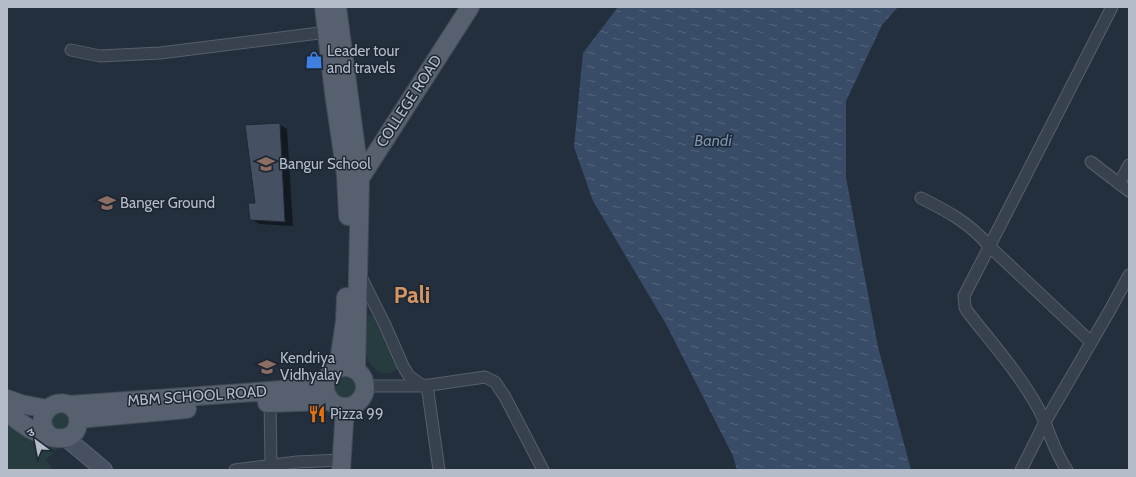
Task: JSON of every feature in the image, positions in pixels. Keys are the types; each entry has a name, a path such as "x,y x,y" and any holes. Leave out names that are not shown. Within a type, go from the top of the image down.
{"main road":[{"path":"324,7 347,195 348,220 348,268 345,321 338,368"},
{"path":"337,7 360,179 356,370"},
{"name":"COLLEGE ROAD","path":"347,195 360,179 470,7"},
{"path":"333,398 355,405 360,401 365,392 365,386 361,374 350,368 338,368 329,375 341,465"},
{"name":"MBM SCHOOL ROAD","path":"74,412 270,397 333,398"},
{"path":"7,399 20,404 47,409"},
{"path":"7,412 29,428 58,437 72,435 76,431 74,412 64,403 58,403 47,409 44,413 42,423 46,433 58,437"}],"street":[{"path":"1068,470 1056,453 1045,422 1036,404 1011,367 965,307 964,296 1112,7"},
{"path":"70,50 100,56 160,53 327,32"},
{"path":"1091,162 1129,191"},
{"path":"1119,184 1129,166"},
{"path":"921,198 950,213 980,234 989,246 1092,342"},
{"path":"358,272 384,323 403,366 409,376 425,386 439,470"},
{"path":"1021,470 1045,422 1092,342 1126,289 1129,275"},
{"path":"365,386 425,386 475,377 484,377 495,382 505,397 543,470"},
{"path":"270,397 271,466"},
{"path":"58,437 104,470"},
{"path":"235,470 297,462 341,465"}],"green space":[{"path":"371,315 375,320 397,369 390,373 383,373 376,369 367,357 362,317"},
{"path":"345,374 353,378 357,386 353,394 345,398 337,394 333,386 337,378"},
{"path":"7,410 58,448 46,460 53,470 7,470"},
{"path":"64,412 70,418 70,424 65,431 53,430 50,418 51,415"}],"water":[{"name":"Bandi","path":"618,7 898,7 882,25 846,101 846,178 878,347 911,470 737,470 733,456 666,324 593,201 574,147 583,53"}],"building":[{"name":"Bangur School","path":"280,123 285,222 250,220 248,203 255,203 245,125"}],"place":[{"name":"Leader tour and travels","path":"314,60"},
{"name":"Bangur School","path":"266,164"},
{"name":"Banger Ground","path":"107,203"},
{"name":"Kendriya Vidhyalay","path":"267,367"},
{"name":"Pizza 99","path":"317,414"}],"district":[{"name":"Pali","path":"412,295"}]}
